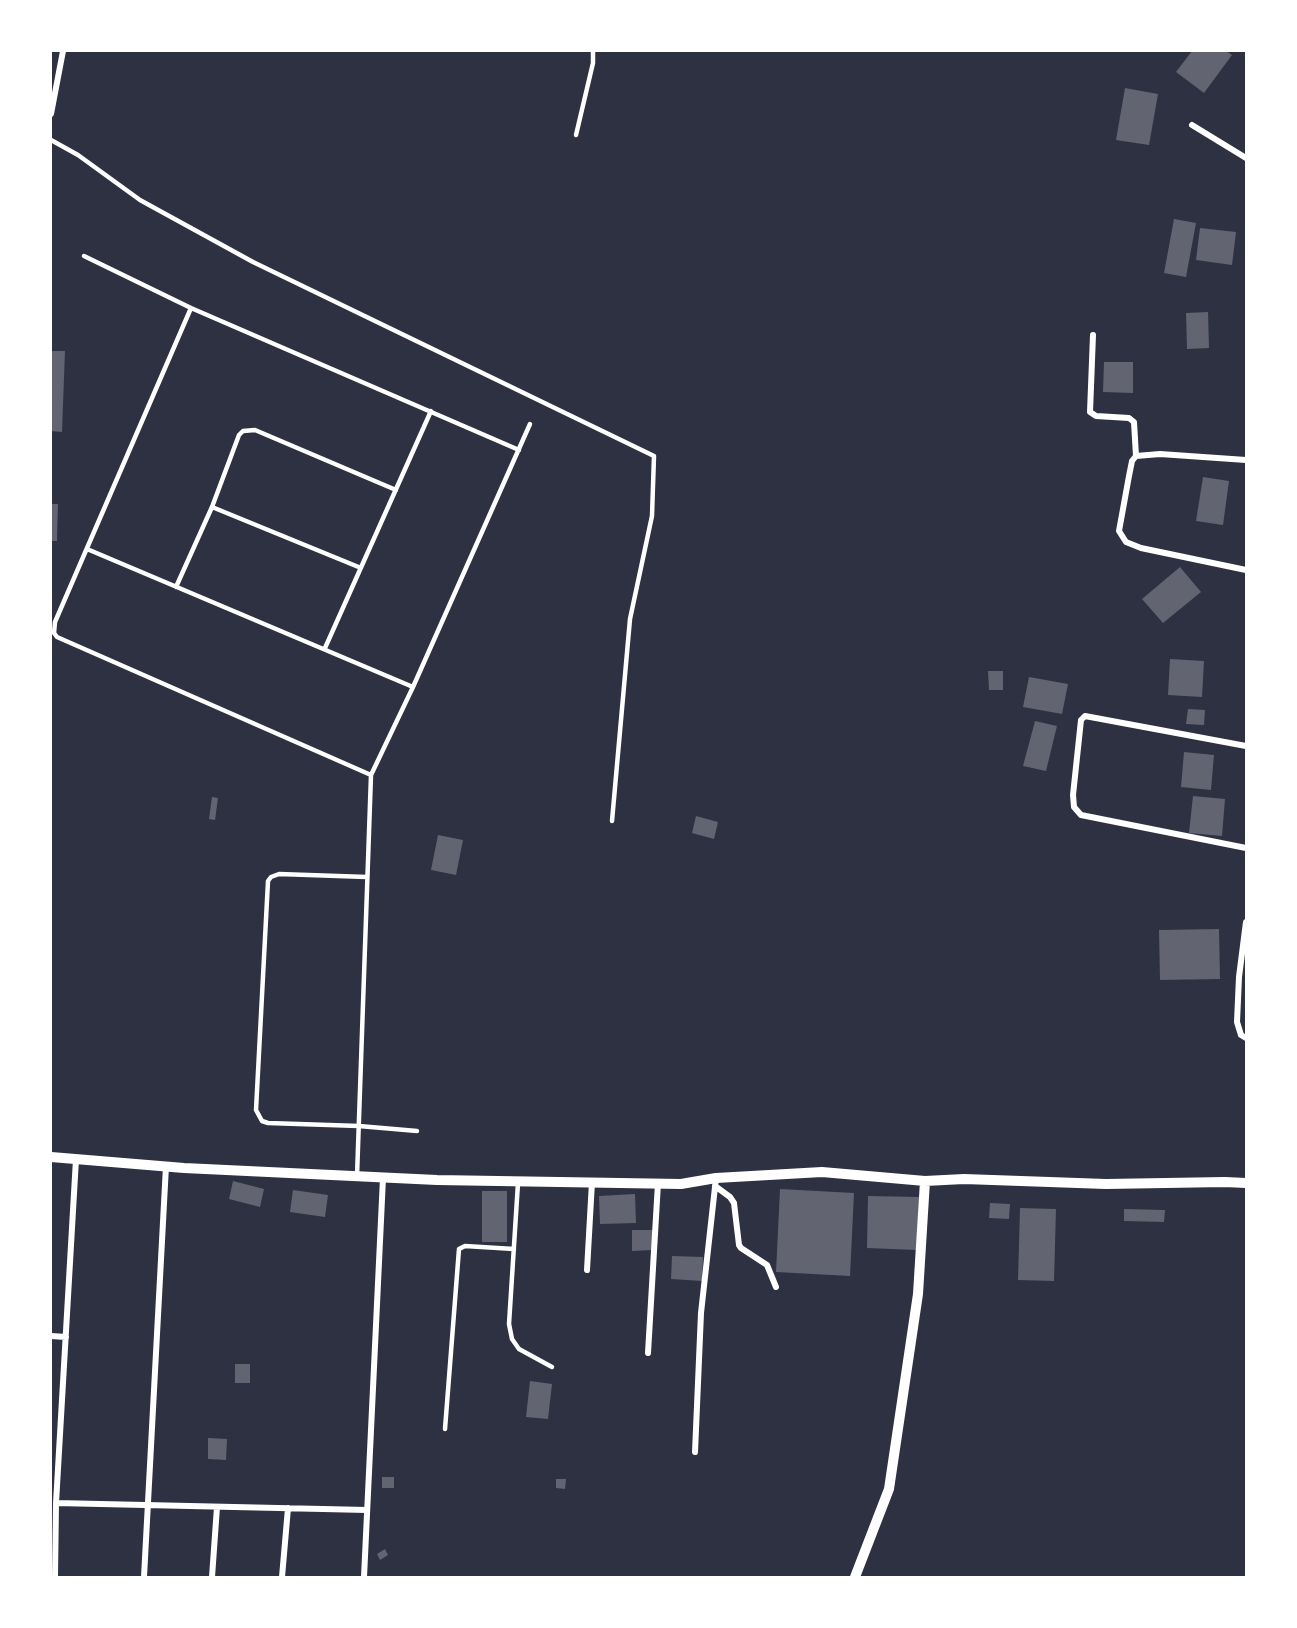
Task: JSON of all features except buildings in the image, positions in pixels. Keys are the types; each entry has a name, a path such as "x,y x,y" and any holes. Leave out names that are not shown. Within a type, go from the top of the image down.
{"street":[{"path":"51,114 63,51"},
{"path":"1192,125 1246,158"},
{"path":"1093,334 1090,412 1096,416 1129,418 1134,422 1136,456 1132,461 1119,531 1126,542 1141,548 1246,570"},
{"path":"1136,456 1160,454 1246,460"},
{"path":"1246,746 1085,716 1081,720 1073,803 1076,811 1081,815 1246,848"},
{"path":"1246,922 1239,977 1237,1022 1241,1035 1246,1038"},
{"path":"51,1157 382,1178 518,1181 681,1184 822,1172 925,1181 964,1179 1106,1184 1246,1183"},
{"path":"55,1577 56,1503 76,1159"},
{"path":"144,1577 166,1166"},
{"path":"364,1577 382,1178"},
{"path":"855,1577 889,1489 918,1294 925,1181"},
{"path":"587,1270 592,1182"},
{"path":"715,1182 734,1203 739,1245 767,1265 776,1287"},
{"path":"695,1452 701,1313 715,1182"},
{"path":"648,1353 658,1183"},
{"path":"51,1336 66,1337"},
{"path":"56,1503 367,1510"},
{"path":"212,1577 217,1507"},
{"path":"282,1577 288,1508"}],"lane":[{"path":"576,135 593,63 593,51"},
{"path":"51,140 78,155 140,200 253,262 654,456 652,516 630,620 612,821"},
{"path":"84,256 191,308 519,450"},
{"path":"191,308 55,622 54,633 57,637 371,775"},
{"path":"325,648 431,411"},
{"path":"357,1176 371,775 413,687 530,424"},
{"path":"176,588 212,507 239,435 249,429 396,490"},
{"path":"212,507 361,568"},
{"path":"87,549 413,687"},
{"path":"367,877 279,874 268,881 256,1110 262,1121 268,1123 359,1126 417,1131"},
{"path":"518,1181 509,1324 512,1340 519,1349 552,1367"},
{"path":"445,1429 459,1249 465,1246 514,1249"}]}
